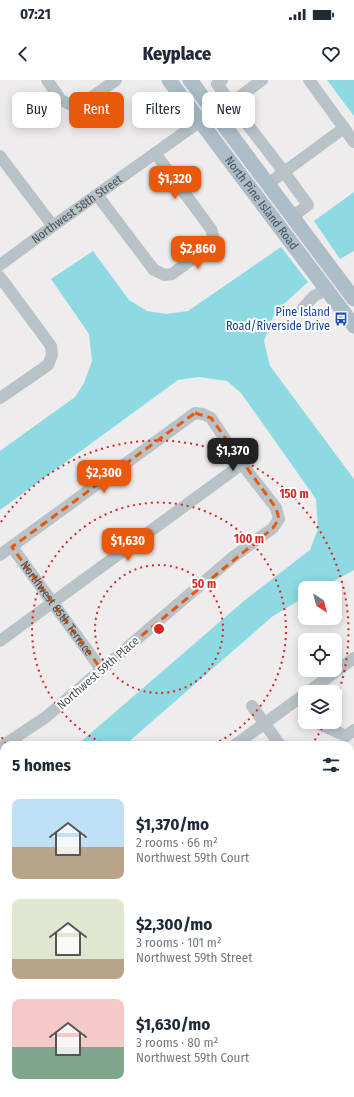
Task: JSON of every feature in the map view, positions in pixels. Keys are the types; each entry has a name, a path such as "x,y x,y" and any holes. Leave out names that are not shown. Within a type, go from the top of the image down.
{"main road":[{"name":"North Pine Island Road","path":"168,80 354,326"},
{"name":"North Pine Island Road","path":"190,80 202,97"},
{"name":"North Pine Island Road","path":"225,128 354,299"}],"street":[{"path":"47,80 61,100 73,106 86,102 116,80"},
{"path":"222,80 217,84 223,92"},
{"name":"Northwest 58th Street","path":"246,92 262,80"},
{"path":"309,80 354,142"},
{"name":"Northwest 58th Street","path":"0,265 200,122"},
{"path":"250,128 308,205 292,217"},
{"path":"268,184 344,128"},
{"path":"97,195 154,270 165,275 172,274 209,247 214,239 212,229 155,154"},
{"path":"0,156 53,226"},
{"path":"0,277 51,346 52,355 48,365 0,397"},
{"path":"303,308 314,296 326,290"},
{"path":"0,555 195,413 203,414 211,418 242,464 0,641"},
{"name":"Northwest 59th Place","path":"10,741 46,717 233,558 273,528 279,519 276,508 242,464"},
{"name":"Northwest 85th Terrace","path":"12,547 101,670"},
{"path":"317,685 354,658"},
{"path":"241,741 298,699"},
{"path":"252,706 277,741"},
{"path":"330,729 346,736 354,730"}],"highlighted area":[{"path":"195,413 211,418 276,508 279,519 273,528 101,669 12,547"}],"water":[{"path":"327,80 354,80 354,116"},
{"path":"354,192 354,251 340,259 314,221"},
{"path":"281,247 308,282 275,312 264,341 270,366 354,479 354,570 334,581 298,581 298,601 273,616 130,741 82,741 245,600 310,550 318,529 316,499 241,393 227,381 199,377 178,380 0,510 0,451 75,397 84,383 92,361 89,334 51,279 93,251 129,300 147,311 166,314 188,311"}],"place":[{"name":"Pine Island Road/Riverside Drive","path":"341,319"}]}
